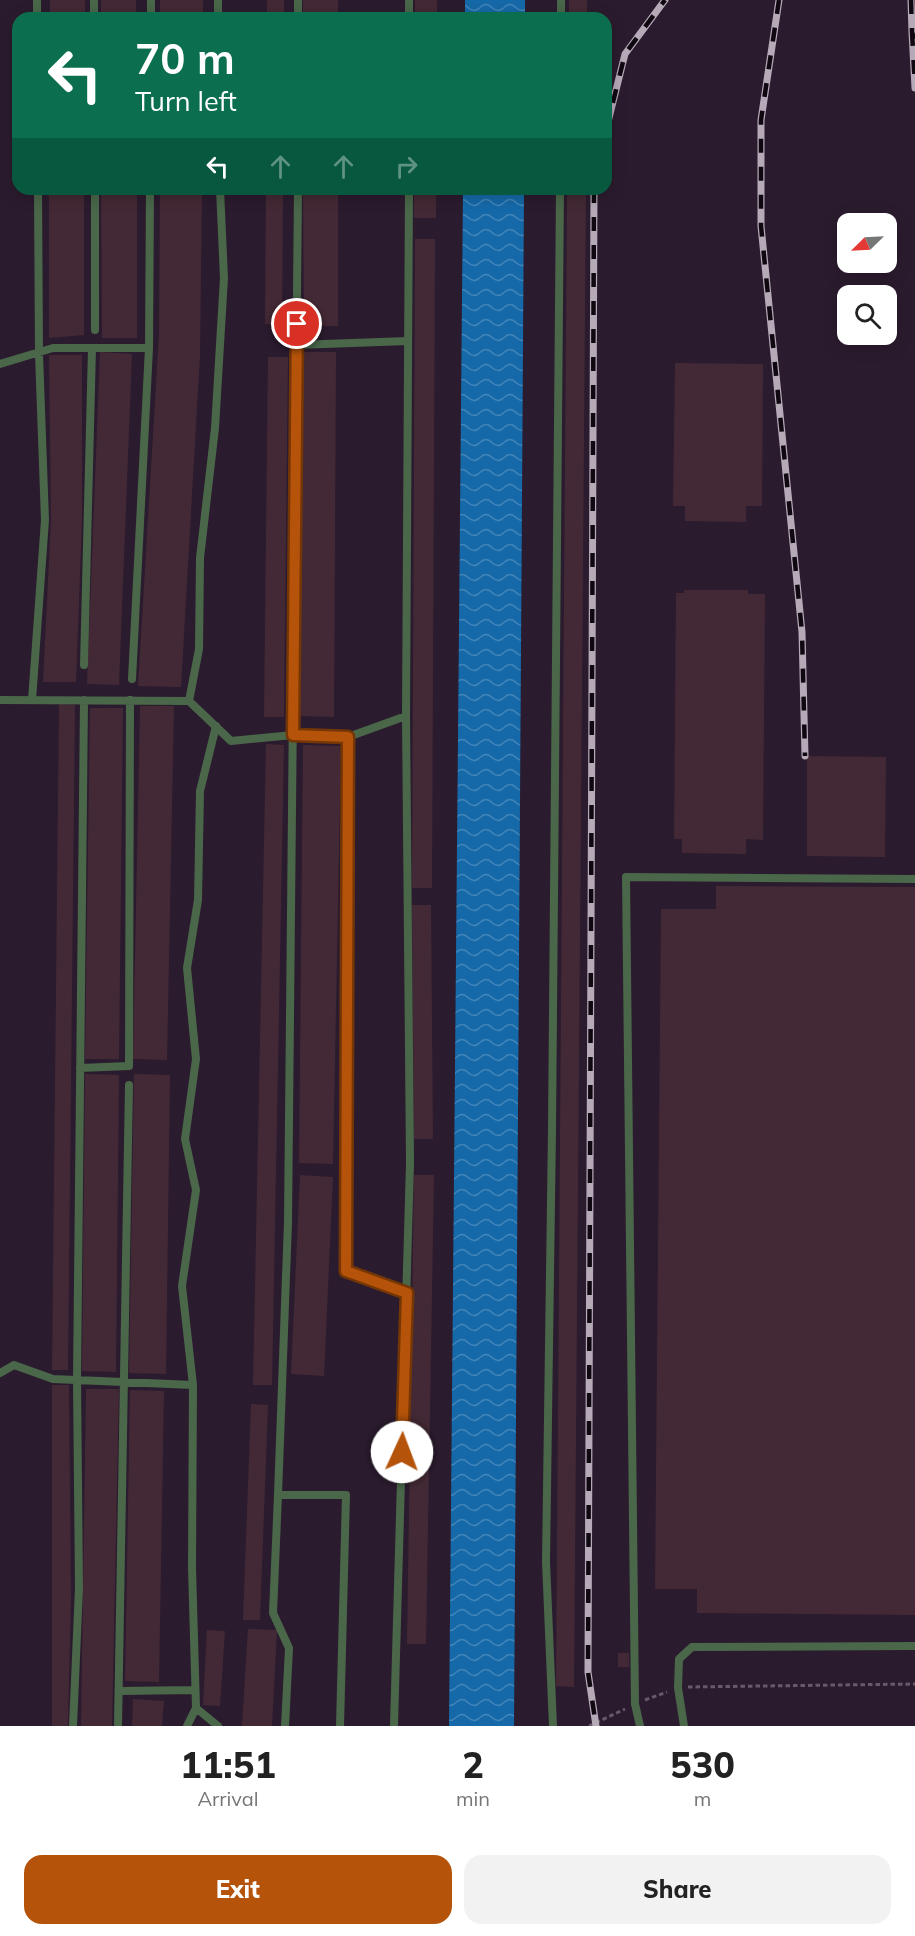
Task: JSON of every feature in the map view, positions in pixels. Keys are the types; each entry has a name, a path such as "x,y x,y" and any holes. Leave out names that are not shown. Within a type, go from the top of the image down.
{"lane":[{"path":"32,700 45,520 39,354 38,195"},
{"path":"95,195 95,330"},
{"path":"132,679 149,348 150,195"},
{"path":"189,701 199,649 200,558 218,382 224,278 220,195"},
{"path":"285,1726 289,1648 273,1613 288,1222 298,195"},
{"path":"394,1726 410,1163 406,716 409,195"},
{"path":"553,1726 546,1562 560,195"},
{"path":"296,345 408,341"},
{"path":"0,364 53,348 149,348"},
{"path":"84,665 92,348"},
{"path":"0,700 189,701 231,741 293,735 348,737 406,716"},
{"path":"73,1726 79,1588 77,1380 84,700"},
{"path":"80,1068 129,1066 130,700"},
{"path":"187,1726 196,1708 192,1568 193,1385 182,1286 196,1190 185,1139 196,1059 187,968 198,900 200,791 216,726"},
{"path":"348,737 346,1271 407,1293"},
{"path":"640,1726 635,1704 626,877 915,879"},
{"path":"118,1726 129,1085"},
{"path":"0,1373 14,1365 53,1379 193,1385"},
{"path":"278,1495 346,1495 340,1726"},
{"path":"684,1726 678,1688 679,1659 692,1647 915,1646"},
{"path":"119,1691 195,1690"},
{"path":"196,1708 218,1726"}],"path":[{"path":"589,1726 635,1704 678,1688 915,1684"}],"water":[{"path":"465,0 525,0 525,12 465,12"},
{"path":"463,195 524,195 514,1726 449,1726"}],"building":[{"path":"50,0 85,0 85,12 50,12"},
{"path":"101,0 136,0 136,12 101,12"},
{"path":"160,0 203,0 203,12 160,12"},
{"path":"267,0 284,0 284,12 267,12"},
{"path":"303,0 338,0 338,12 303,12"},
{"path":"415,0 437,0 437,12 415,12"},
{"path":"569,0 587,0 587,12 569,12"},
{"path":"49,195 84,195 84,335 49,338"},
{"path":"101,195 137,195 137,338 102,338"},
{"path":"160,195 202,195 200,355 181,687 138,686 159,334"},
{"path":"266,195 283,195 282,325 265,324"},
{"path":"303,195 338,195 338,326 304,326"},
{"path":"414,195 436,195 436,218 414,218"},
{"path":"567,195 586,195 574,1687 556,1686"},
{"path":"415,239 435,239 432,888 412,888"},
{"path":"100,352 132,354 119,685 87,684"},
{"path":"302,352 336,352 334,717 300,716"},
{"path":"49,355 82,355 82,521 76,682 43,682 51,520"},
{"path":"268,357 288,357 284,717 264,717"},
{"path":"675,363 763,364 762,506 746,506 746,522 685,521 685,506 673,506"},
{"path":"684,590 748,590 748,594 765,594 763,840 746,839 746,854 682,853 682,839 674,839 676,593 684,593"},
{"path":"59,704 75,705 68,1370 52,1370"},
{"path":"140,706 174,706 167,1060 133,1059"},
{"path":"90,708 123,708 119,1059 85,1059"},
{"path":"266,744 284,745 272,1385 253,1385"},
{"path":"303,745 341,746 333,1164 299,1163"},
{"path":"807,756 886,757 885,857 807,856"},
{"path":"716,886 915,887 915,1615 697,1613 697,1589 655,1589 661,909 716,909"},
{"path":"412,905 431,905 433,1139 414,1139"},
{"path":"85,1074 119,1075 116,1372 82,1371"},
{"path":"134,1074 170,1075 166,1374 129,1373"},
{"path":"300,1175 333,1177 324,1376 291,1374"},
{"path":"414,1175 434,1175 426,1644 407,1644"},
{"path":"52,1385 69,1385 71,1598 68,1726 52,1726"},
{"path":"86,1389 119,1389 112,1726 81,1726"},
{"path":"130,1390 164,1391 159,1682 125,1681"},
{"path":"251,1404 268,1405 260,1620 243,1620"},
{"path":"248,1629 277,1630 272,1726 242,1726"},
{"path":"207,1630 225,1631 220,1706 203,1705"},
{"path":"618,1653 629,1653 629,1667 618,1667"},
{"path":"133,1699 164,1701 162,1726 132,1726"}],"railway":[{"path":"612,106 625,54 665,0"},
{"path":"779,0 761,120 761,226 802,632 805,756"},
{"path":"911,0 914,39"},
{"path":"912,32 915,88"},
{"path":"594,195 588,1672 596,1726"}],"route":[{"path":"297,324 293,735 348,737 346,1271 407,1293 402,1452"}]}
